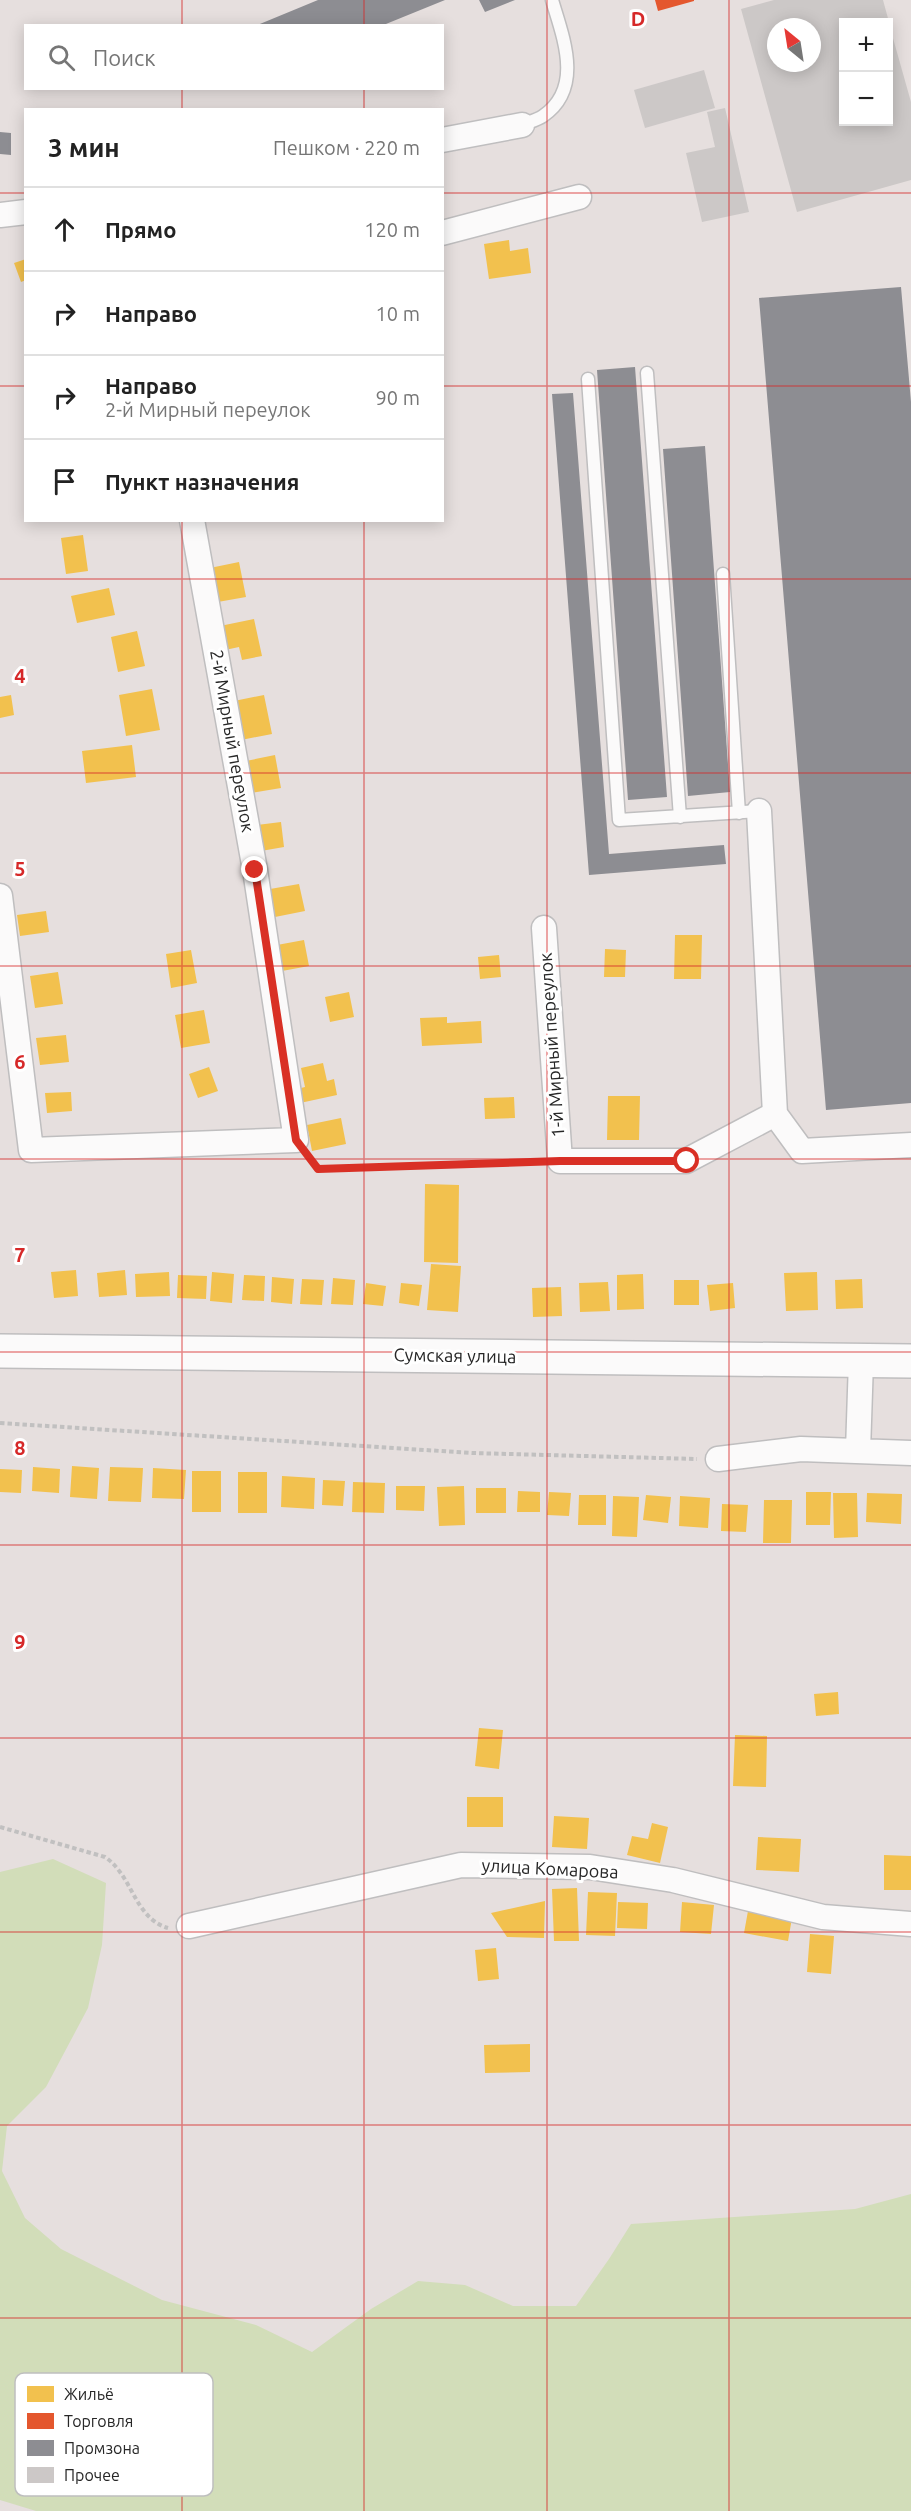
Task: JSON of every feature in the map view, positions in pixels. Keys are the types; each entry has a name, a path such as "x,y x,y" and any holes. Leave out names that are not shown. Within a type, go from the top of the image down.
{"main road":[{"name":"Сумская улица","path":"0,1351 911,1361"}],"street":[{"path":"444,140 522,125"},
{"path":"444,232 579,197"},
{"path":"0,215 24,212"},
{"name":"2-й Мирный переулок","path":"192,522 255,870 296,1140"},
{"path":"749,812 775,1114 802,1151 911,1145"},
{"path":"0,896 31,1150 296,1140"},
{"name":"1-й Мирный переулок","path":"544,928 560,1161"},
{"path":"560,1161 687,1161 775,1114"},
{"path":"858,1451 861,1361"},
{"path":"718,1459 801,1449 911,1453"},
{"name":"улица Комарова","path":"189,1926 461,1865 590,1867 673,1880 823,1917 911,1924"}],"lane":[{"path":"522,125 544,116 560,98 569,75 567,51 552,0"},
{"path":"647,373 680,817"},
{"path":"588,379 619,820 749,812 723,574"}],"path":[{"path":"296,1140 318,1169 560,1161"},
{"path":"0,1423 472,1453 718,1459"},
{"path":"0,1827 105,1857 116,1864 148,1918 157,1925 171,1929 189,1926"}],"green space":[{"path":"53,1859 106,1883 102,1945 88,2008 46,2087 7,2126 2,2171 25,2218 61,2249 162,2300 256,2325 312,2352 371,2309 418,2281 465,2285 513,2306 576,2306 631,2224 855,2209 911,2194 911,2511 36,2511 0,2500 0,1872"}],"building: Жильё":[{"path":"509,240 510,251 528,248 531,273 489,279 484,244"},
{"path":"24,260 24,281 21,282 14,263"},
{"path":"83,535 88,571 66,574 61,538"},
{"path":"239,562 246,597 212,603 205,569"},
{"path":"109,588 115,615 77,623 71,596"},
{"path":"254,619 262,656 242,660 239,647 225,650 220,626"},
{"path":"137,631 145,666 118,672 111,637"},
{"path":"152,689 160,730 126,736 119,695"},
{"path":"11,695 14,715 0,718 0,697"},
{"path":"264,695 272,734 241,740 234,701"},
{"path":"132,745 136,777 86,783 82,751"},
{"path":"275,755 281,788 251,793 246,761"},
{"path":"281,822 284,847 261,851 257,825"},
{"path":"299,884 305,911 275,917 270,889"},
{"path":"46,911 49,932 20,936 17,915"},
{"path":"675,935 702,935 701,979 674,979"},
{"path":"304,940 309,966 282,971 277,945"},
{"path":"605,949 626,950 625,977 604,977"},
{"path":"191,950 197,983 171,988 166,954"},
{"path":"499,955 501,977 480,979 478,957"},
{"path":"58,972 63,1004 35,1008 30,976"},
{"path":"349,992 354,1017 330,1022 325,997"},
{"path":"204,1010 210,1043 181,1048 175,1015"},
{"path":"447,1017 447,1023 481,1021 482,1043 422,1046 420,1018"},
{"path":"66,1035 69,1062 40,1065 36,1038"},
{"path":"323,1063 327,1081 334,1079 337,1095 300,1103 297,1089 305,1087 301,1068"},
{"path":"209,1067 218,1091 198,1098 189,1074"},
{"path":"71,1092 72,1111 47,1113 45,1093"},
{"path":"608,1096 640,1096 639,1140 607,1140"},
{"path":"514,1097 515,1118 485,1119 484,1098"},
{"path":"341,1118 346,1144 312,1151 307,1125"},
{"path":"425,1184 459,1185 458,1263 424,1262"},
{"path":"431,1264 461,1266 458,1312 427,1310"},
{"path":"76,1270 78,1296 54,1298 51,1272"},
{"path":"125,1270 127,1295 99,1297 97,1273"},
{"path":"169,1272 170,1296 136,1297 135,1274"},
{"path":"212,1272 234,1274 232,1303 210,1301"},
{"path":"817,1272 818,1310 786,1311 784,1273"},
{"path":"643,1274 644,1309 617,1310 617,1275"},
{"path":"178,1275 207,1276 206,1299 177,1298"},
{"path":"244,1275 265,1276 264,1301 242,1300"},
{"path":"272,1277 294,1279 292,1304 271,1302"},
{"path":"333,1278 355,1280 353,1305 331,1304"},
{"path":"302,1279 324,1280 322,1305 300,1304"},
{"path":"862,1279 863,1308 836,1309 835,1280"},
{"path":"674,1280 699,1280 699,1305 674,1305"},
{"path":"608,1282 610,1311 580,1312 579,1283"},
{"path":"366,1283 386,1286 383,1306 363,1304"},
{"path":"401,1283 422,1285 419,1306 399,1303"},
{"path":"733,1283 735,1308 710,1311 707,1285"},
{"path":"561,1287 562,1316 533,1317 532,1288"},
{"path":"72,1466 99,1468 97,1499 70,1497"},
{"path":"33,1467 60,1469 59,1493 32,1491"},
{"path":"110,1467 143,1468 141,1502 108,1501"},
{"path":"153,1468 186,1470 184,1499 152,1498"},
{"path":"0,1469 22,1470 21,1493 0,1492"},
{"path":"192,1471 221,1471 221,1512 192,1512"},
{"path":"238,1472 267,1472 267,1513 238,1513"},
{"path":"282,1476 315,1478 314,1509 281,1507"},
{"path":"323,1480 345,1481 343,1506 322,1505"},
{"path":"353,1482 385,1483 384,1513 352,1512"},
{"path":"396,1486 425,1486 424,1511 396,1510"},
{"path":"464,1486 465,1525 439,1526 437,1487"},
{"path":"476,1488 506,1488 506,1513 476,1513"},
{"path":"518,1491 540,1492 540,1512 517,1512"},
{"path":"549,1492 571,1493 569,1516 547,1515"},
{"path":"806,1492 831,1492 830,1525 806,1525"},
{"path":"833,1493 857,1493 858,1537 834,1538"},
{"path":"867,1493 902,1494 901,1524 866,1522"},
{"path":"579,1495 606,1495 606,1525 578,1525"},
{"path":"646,1495 671,1497 668,1523 643,1520"},
{"path":"613,1496 639,1497 637,1537 612,1536"},
{"path":"680,1496 710,1498 708,1528 679,1526"},
{"path":"764,1500 792,1500 791,1543 763,1543"},
{"path":"722,1504 748,1505 746,1532 721,1531"},
{"path":"838,1692 839,1714 816,1716 814,1694"},
{"path":"479,1728 503,1730 499,1769 475,1766"},
{"path":"735,1735 767,1736 766,1787 733,1786"},
{"path":"467,1797 503,1797 503,1827 467,1827"},
{"path":"554,1816 589,1818 587,1849 552,1847"},
{"path":"652,1823 668,1827 660,1863 627,1855 632,1836 648,1839"},
{"path":"758,1837 801,1839 799,1872 756,1870"},
{"path":"884,1855 911,1856 911,1890 884,1890"},
{"path":"577,1888 579,1941 554,1941 552,1889"},
{"path":"588,1892 617,1893 615,1936 586,1935"},
{"path":"545,1901 544,1938 507,1937 491,1913"},
{"path":"618,1902 648,1903 647,1929 617,1928"},
{"path":"682,1902 714,1905 711,1934 680,1932"},
{"path":"748,1911 792,1918 788,1941 744,1933"},
{"path":"810,1934 834,1936 831,1974 807,1972"},
{"path":"496,1948 499,1979 478,1981 475,1950"},
{"path":"530,2044 530,2072 485,2073 484,2045"}],"building: Торговля":[{"path":"655,0 694,0 694,1 658,11"}],"building: Промзона":[{"path":"318,0 445,0 386,24 260,24"},
{"path":"479,0 515,0 485,12"},
{"path":"0,132 11,133 11,155 0,154"},
{"path":"901,287 911,402 911,1103 826,1110 759,298"},
{"path":"635,367 667,797 628,800 597,370"},
{"path":"573,393 609,854 724,845 726,864 589,875 552,394"},
{"path":"705,446 730,792 688,796 663,449"}],"building: Прочее":[{"path":"774,0 883,0 888,18 839,18 839,126 893,126 893,38 911,102 911,180 797,212 741,9"},
{"path":"704,70 715,108 645,128 634,90"},
{"path":"725,108 749,212 702,222 686,153 715,147 707,112"}],"route":[{"path":"255,870 296,1140 318,1169 560,1161 687,1161"}]}
